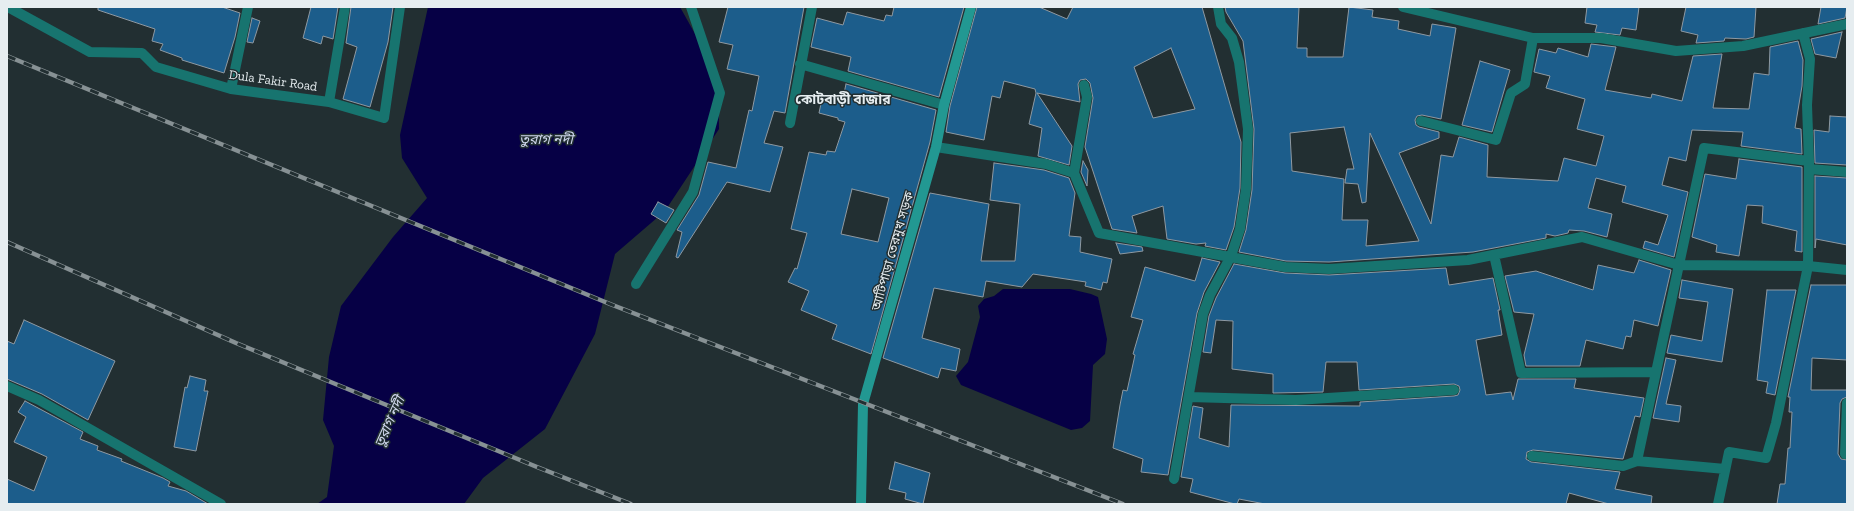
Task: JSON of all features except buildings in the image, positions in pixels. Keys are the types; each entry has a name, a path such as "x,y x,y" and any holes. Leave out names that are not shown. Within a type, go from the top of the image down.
{"main road":[{"name":"আটিপাড়া তেরমুখ সড়ক","path":"861,504 863,404 936,147 944,105 971,7"}],"street":[{"name":"Dula Fakir Road","path":"8,7 90,52 142,53 156,67 231,89 329,102 384,118 400,7"},
{"path":"231,89 248,7"},
{"path":"329,102 345,7"},
{"path":"636,284 693,192 720,93 691,7"},
{"path":"790,123 812,7"},
{"path":"1174,479 1203,314 1210,295 1230,256 1240,229 1246,189 1248,129 1239,62 1232,38 1221,24 1218,7"},
{"path":"1406,8 1533,38 1601,38 1676,51 1744,46 1847,24"},
{"path":"1718,504 1729,452 1766,458 1776,423 1808,266 1809,165 1807,105 1810,59 1803,33"},
{"path":"1421,121 1496,140 1511,93 1525,84 1533,38"},
{"path":"800,64 944,105"},
{"path":"1084,85 1087,97 1074,173 1099,233 1285,267 1328,269 1468,260 1582,237 1679,265 1808,266 1847,270"},
{"path":"936,147 1046,164 1074,173"},
{"path":"1637,461 1704,148 1847,172"},
{"path":"1494,255 1521,373 1656,372"},
{"path":"7,386 39,400 221,504"},
{"path":"1189,397 1296,400 1454,390"},
{"path":"1845,454 1847,403"},
{"path":"1532,456 1623,466 1637,461 1725,469"}],"water":[{"name":"তুরাগ নদী","path":"428,7 680,7 718,75 719,129 665,211 615,254 595,334 545,429 483,478 464,504 317,504 327,497 334,446 323,420 329,357 341,306 393,237 427,198 402,158 400,135"},
{"path":"1003,289 1070,289 1098,297 1107,339 1105,354 1093,365 1090,421 1082,428 1071,430 961,385 956,376 968,362 980,317 978,306 984,299 994,296"}],"railway":[{"path":"7,56 610,304 1123,504"},
{"path":"7,242 236,343 537,467 631,504"}],"district":[{"name":"কোটবাড়ী বাজার","path":"843,100"}]}
